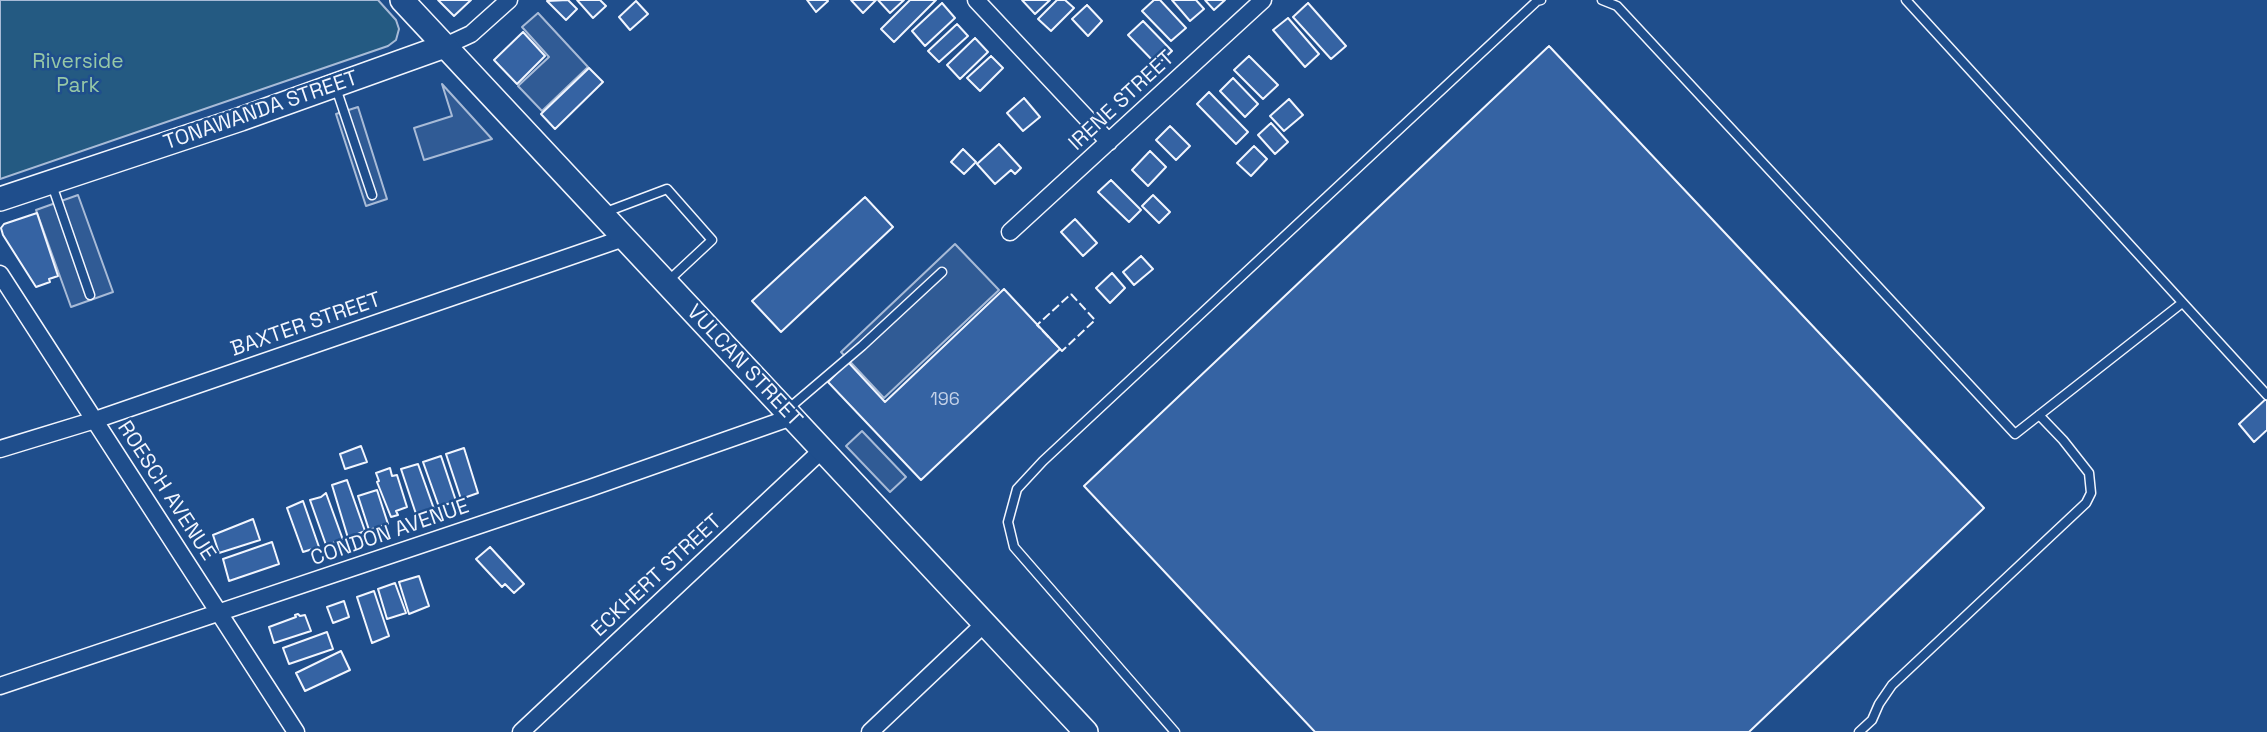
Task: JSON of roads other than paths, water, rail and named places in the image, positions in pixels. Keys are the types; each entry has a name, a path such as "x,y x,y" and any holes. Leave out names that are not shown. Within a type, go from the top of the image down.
{"street":[{"name":"VULCAN STREET","path":"402,0 1086,732"},
{"name":"TONAWANDA STREET","path":"0,199 445,46 471,34 509,0"},
{"path":"976,0 1109,142"},
{"name":"IRENE STREET","path":"1010,232 1263,0"},
{"name":"BAXTER STREET","path":"0,449 95,420 624,238"},
{"name":"ROESCH AVENUE","path":"0,274 296,732"},
{"name":"CONDON AVENUE","path":"0,686 789,414"},
{"name":"ECKHERT STREET","path":"520,732 822,450"},
{"path":"870,732 984,624"}],"lane":[{"path":"1175,732 1014,547 1008,522 1017,489 1042,461 1541,0"},
{"path":"1602,0 1617,5 2015,434 2182,303"},
{"path":"1906,0 2267,395"},
{"path":"335,85 372,195"},
{"path":"51,182 90,295"},
{"path":"601,214 667,189 712,240 666,283"},
{"path":"789,414 942,272"},
{"path":"1859,732 1872,720 1892,685 2086,503 2091,493 2089,472 2039,415"}],"park label":[{"name":"Riverside Park","path":"78,74"}]}
